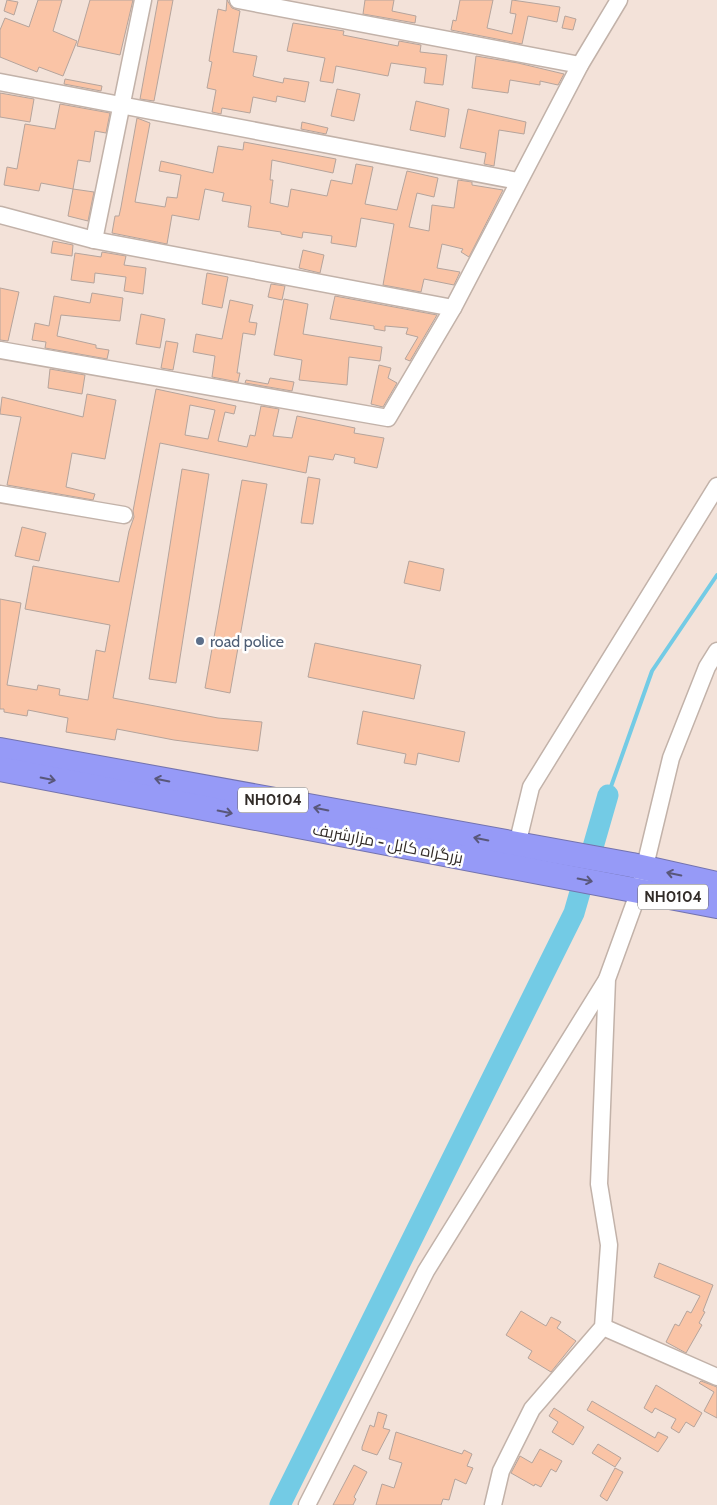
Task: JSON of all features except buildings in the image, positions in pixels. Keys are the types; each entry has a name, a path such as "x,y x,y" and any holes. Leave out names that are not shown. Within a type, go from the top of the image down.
{"highway":[{"name":"بزرگراه کابل - مزارشریف","path":"0,750 517,846 544,861 634,890 717,906"},
{"name":"بزرگراه کابل - مزارشریف","path":"0,770 544,861 638,867 717,884"}],"street":[{"path":"94,240 142,0"},
{"path":"238,0 580,65"},
{"path":"0,350 388,418 453,308 580,65 618,0"},
{"path":"0,82 518,181"},
{"path":"0,215 94,240 453,308"},
{"path":"517,846 531,787 717,486"},
{"path":"0,494 124,515"},
{"path":"493,1505 501,1471 532,1410 603,1327 608,1246 599,1184 607,979 671,758 707,667 717,651"},
{"path":"307,1505 426,1271 607,979"},
{"path":"603,1327 717,1377"}],"waterway":[{"path":"608,795 652,671 717,575"},
{"path":"280,1505 574,913 608,795"}],"place":[{"name":"road police","path":"200,641"}]}
